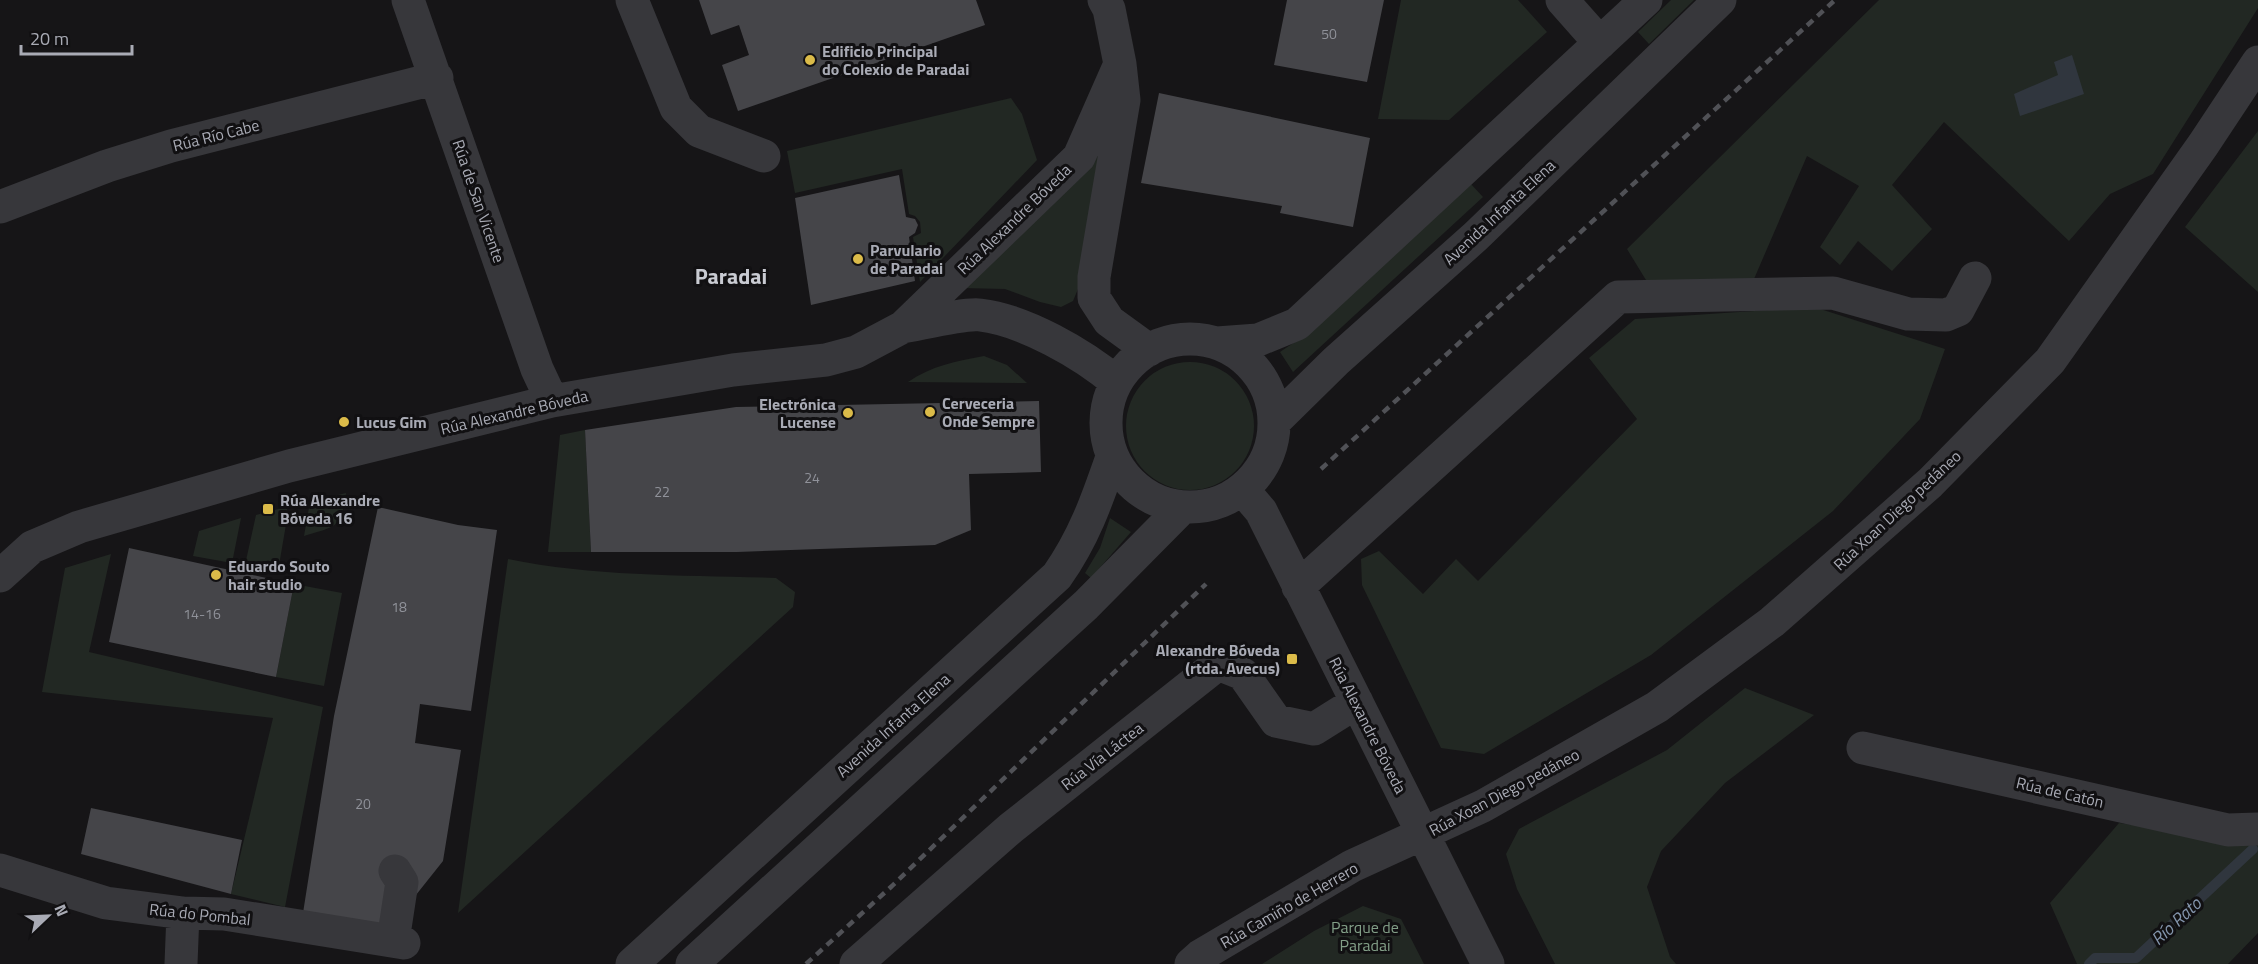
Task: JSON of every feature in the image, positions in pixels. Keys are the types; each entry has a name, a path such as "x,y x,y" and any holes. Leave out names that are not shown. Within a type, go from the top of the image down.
{"street":[{"name":"Rúa de San Vicente","path":"408,0 537,369 552,401"},
{"path":"632,0 676,108 699,130 764,156"},
{"path":"1104,0 1109,9 1120,64 1124,100 1094,277 1094,298 1109,321 1149,350"},
{"path":"1562,0 1600,43"},
{"path":"1216,343 1257,340 1297,324 1646,0"},
{"name":"Avenida Infanta Elena","path":"1275,421 1336,361 1476,236 1720,0"},
{"name":"Rúa Xoan Diego pedáneo","path":"1424,835 1483,806 1657,707 1772,622 1930,483 2050,361 2203,145 2258,62"},
{"name":"Rúa Alexandre Bóveda","path":"0,576 32,547 79,527 289,466 552,401 733,370 826,360 856,351 903,327 1079,157 1120,64"},
{"name":"Rúa Río Cabe","path":"0,207 107,166 171,146 437,78"},
{"path":"1298,587 1618,297 1833,293 1908,314 1947,315 1958,310 1975,278"},
{"name":"Rúa Alexandre Bóveda","path":"903,327 978,314 1019,324 1094,364 1116,382"},
{"path":"1189,338 1216,343 1240,354 1258,372 1270,395 1275,421 1272,447 1260,470 1243,490 1221,502 1195,508 1182,508 1146,495 1126,479 1112,457 1106,432 1107,406 1116,382 1135,358 1161,343 1189,338"},
{"name":"Avenida Infanta Elena","path":"632,964 1057,576 1074,552 1088,524 1112,457"},
{"name":"Rúa Alexandre Bóveda","path":"1243,490 1261,512 1488,964"},
{"path":"692,964 1086,605 1182,508"},
{"name":"Rúa Vía Láctea","path":"856,964 1011,828 1218,664 1243,674 1276,721 1314,729 1357,702"},
{"name":"Rúa de Catón","path":"1863,748 2228,830 2258,829"},
{"name":"Rúa Camiño de Herrero","path":"1191,964 1200,956 1352,867 1424,835"},
{"name":"Rúa do Pombal","path":"0,870 106,903 183,914 224,914 398,942 402,882 395,871"},
{"path":"181,964 183,914"}],"green space":[{"path":"1401,0 1518,0 1547,32 1449,120 1378,119"},
{"path":"1671,0 1694,0 1649,44 1638,32"},
{"path":"1879,0 2258,0 2258,8 2153,174 2110,194 2069,241 1944,122 1892,185 1932,229 1892,271 1858,241 1840,265 1820,247 1859,186 1807,156 1754,279 1649,285 1627,249"},
{"path":"1011,98 1022,114 1037,160 920,282 913,237 921,233 920,222 915,216 909,214 902,169 795,193 787,151"},
{"path":"2258,131 2258,292 2185,227"},
{"path":"1101,142 1078,289 1073,301 1061,307 1005,289 961,288"},
{"path":"1470,183 1483,197 1293,372 1280,352 1308,333"},
{"path":"1814,307 1945,349 1920,419 1833,511 1651,655 1484,754 1441,748 1362,585 1361,559 1379,551 1423,594 1456,559 1478,581 1637,419 1589,358 1635,319"},
{"path":"984,356 1007,365 1027,383 908,382 935,368"},
{"path":"1190,362 1215,367 1235,381 1249,401 1254,426 1249,451 1235,471 1215,485 1190,490 1165,485 1145,471 1131,451 1126,426 1131,401 1145,381 1165,367"},
{"path":"585,430 591,552 548,552 560,435"},
{"path":"346,493 339,520 330,527 304,536 310,502"},
{"path":"282,508 287,509 288,513 278,571 245,565 256,515"},
{"path":"241,518 232,563 193,556 199,531"},
{"path":"1110,518 1131,532 1091,578 1085,573 1100,548"},
{"path":"111,554 89,652 323,707 285,907 231,894 273,718 42,692 65,568"},
{"path":"508,559 608,572 776,578 795,592 793,607 458,913"},
{"path":"294,584 342,593 324,686 276,677"},
{"path":"1745,688 1814,715 1725,783 1661,851 1647,887 1670,957 1676,964 1555,964 1517,889 1506,854 1519,829 1667,750"},
{"path":"2119,823 2258,842 2258,933 2228,964 2077,964 2050,903"},
{"name":"Parque de Paradai","path":"1363,906 1401,919 1424,964 1262,964 1314,931"}],"shaded area":[{"path":"2072,55 2084,94 2020,116 2014,94 2058,75 2054,62"}],"building":[{"name":"Edificio Principal do Colexio de Paradai","path":"699,0 976,0 985,25 738,111 722,65 749,55 739,25 711,35"},
{"path":"1287,0 1384,0 1367,82 1274,65"},
{"path":"1159,93 1370,138 1353,227 1280,213 1282,206 1141,183"},
{"name":"Parvulario de Paradai","path":"899,175 906,217 915,219 918,225 915,233 909,237 915,281 811,305 795,198"},
{"path":"1039,401 1041,472 969,474 971,530 935,545 737,552 591,552 585,430 736,407"},
{"path":"378,507 458,525 497,530 471,711 420,704 415,743 461,750 443,861 408,905 387,926 303,913 334,716"},
{"path":"129,548 294,584 276,677 109,642"},
{"path":"91,808 242,840 231,894 81,854"}],"waterway":[{"name":"Río Rato","path":"2089,964 2095,958 2136,958 2253,849"}],"railway":[{"path":"1321,469 1835,0"},
{"path":"806,964 892,886 1206,584"}],"place":[{"name":"Edificio Principal do Colexio de Paradai","path":"810,60"},
{"name":"Parvulario de Paradai","path":"858,259"},
{"name":"Cerveceria Onde Sempre","path":"930,412"},
{"name":"Electrónica Lucense","path":"848,413"},
{"name":"Lucus Gim","path":"344,422"},
{"name":"Rúa Alexandre Bóveda 16","path":"268,509"},
{"name":"Eduardo Souto hair studio","path":"216,575"},
{"name":"Alexandre Bóveda (rtda. Avecus)","path":"1292,659"}],"district":[{"name":"Paradai","path":"731,276"}]}
